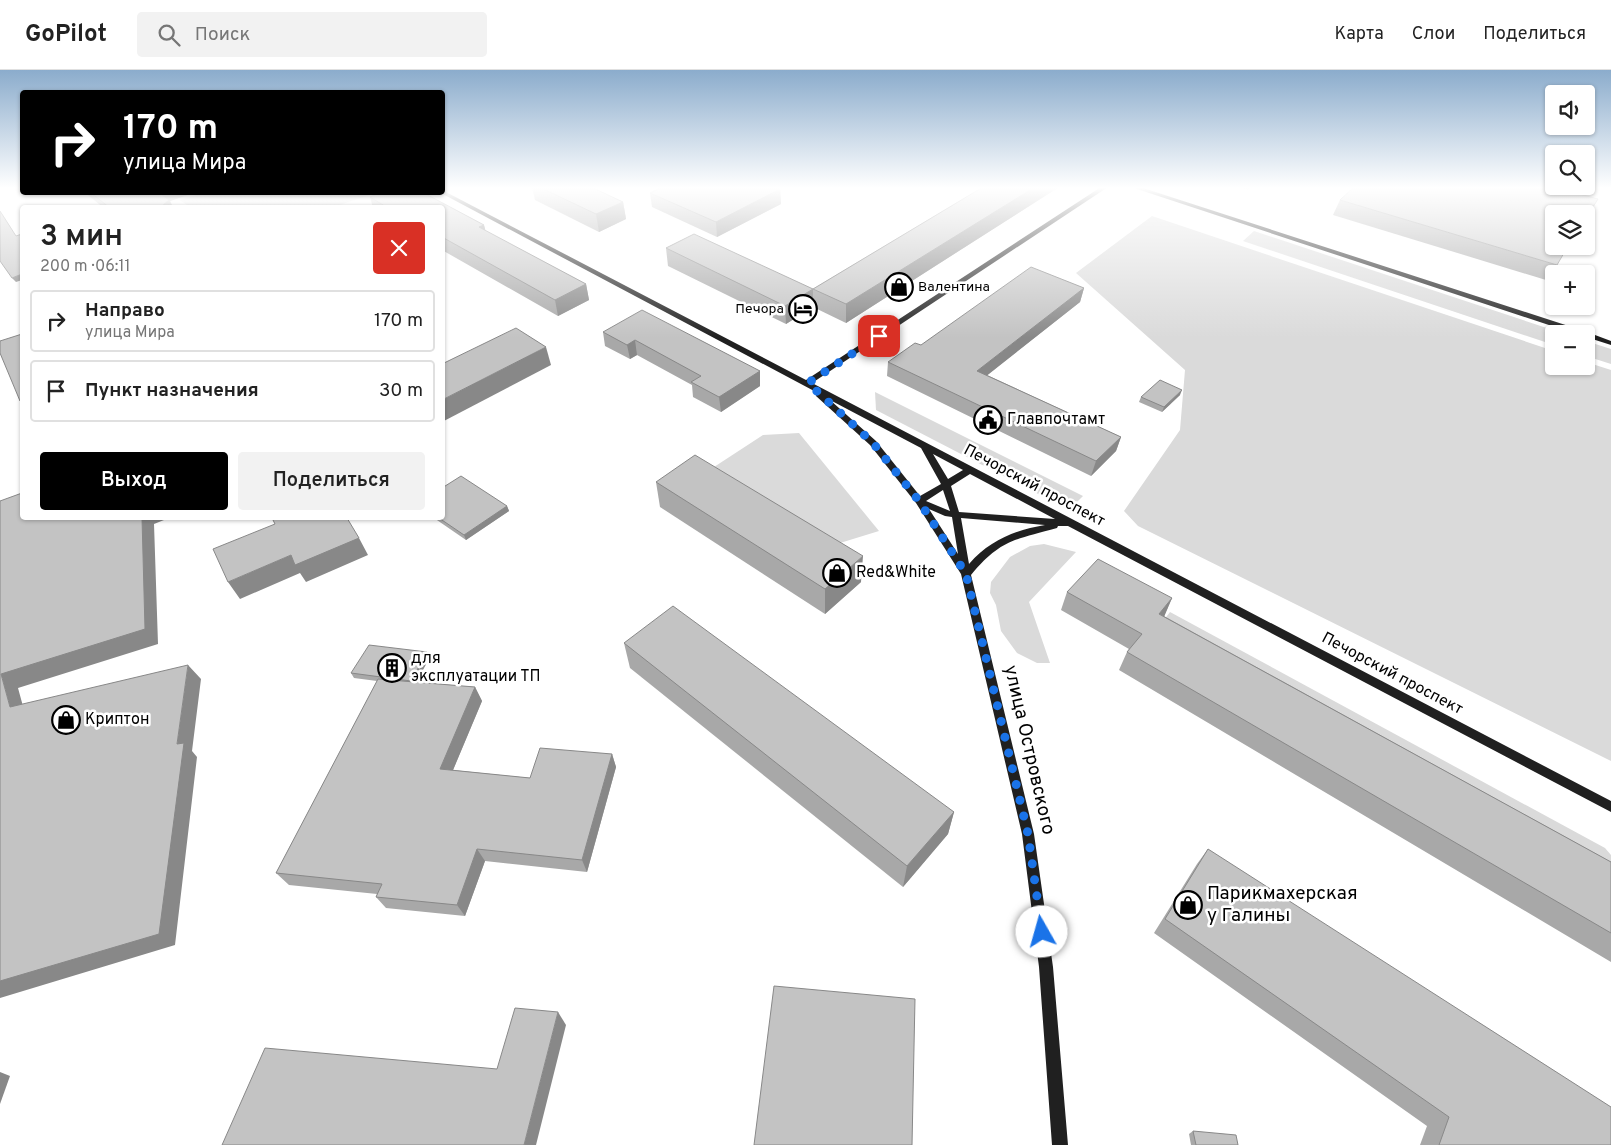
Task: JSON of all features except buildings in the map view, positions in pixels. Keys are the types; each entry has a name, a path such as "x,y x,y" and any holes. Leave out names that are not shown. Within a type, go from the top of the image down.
{"main road":[{"name":"Печорский проспект","path":"529,237 808,383 1070,524 1611,807"},
{"path":"808,383 1029,237"},
{"path":"1288,237 1557,325"},
{"path":"1595,337 1611,343"},
{"name":"улица Островского","path":"808,383 873,443 919,501 966,574 1028,834 1046,967 1060,1145"},
{"path":"924,445 946,484 956,515 966,574"},
{"path":"919,501 970,470"},
{"path":"919,501 948,514 1070,524"},
{"path":"966,574 982,554 1019,532 1070,524"}],"shaded area":[{"path":"1124,237 1215,237 1545,348 1545,375 1595,375 1595,365 1611,370 1611,761 1138,526 1124,511 1180,430 1185,370 1076,273"},
{"path":"1247,237 1273,237 1545,327 1545,342 1243,241"},
{"path":"1595,344 1611,349 1611,364 1595,359"},
{"path":"875,392 1083,496 1069,510 876,410"},
{"path":"799,433 879,531 840,543 714,467 763,435"},
{"path":"1044,544 1076,552 1029,602 1050,663 1037,663 1017,653 1001,631 996,605 990,593 991,582 1010,557 1030,546"},
{"path":"1170,612 1605,848 1611,855 1611,881 1157,629"}],"place":[{"name":"Валентина","path":"899,287"},
{"name":"Печора","path":"803,309"},
{"name":"Главпочтамт","path":"988,420"},
{"name":"Red&White","path":"837,573"},
{"name":"для эксплуатации ТП","path":"392,668"},
{"name":"Криптон","path":"66,720"},
{"name":"Парикмахерская у Галины","path":"1188,905"}],"route":[{"path":"879,336 808,383 873,443 919,501 966,574 992,675 1028,834 1042,932"}]}
